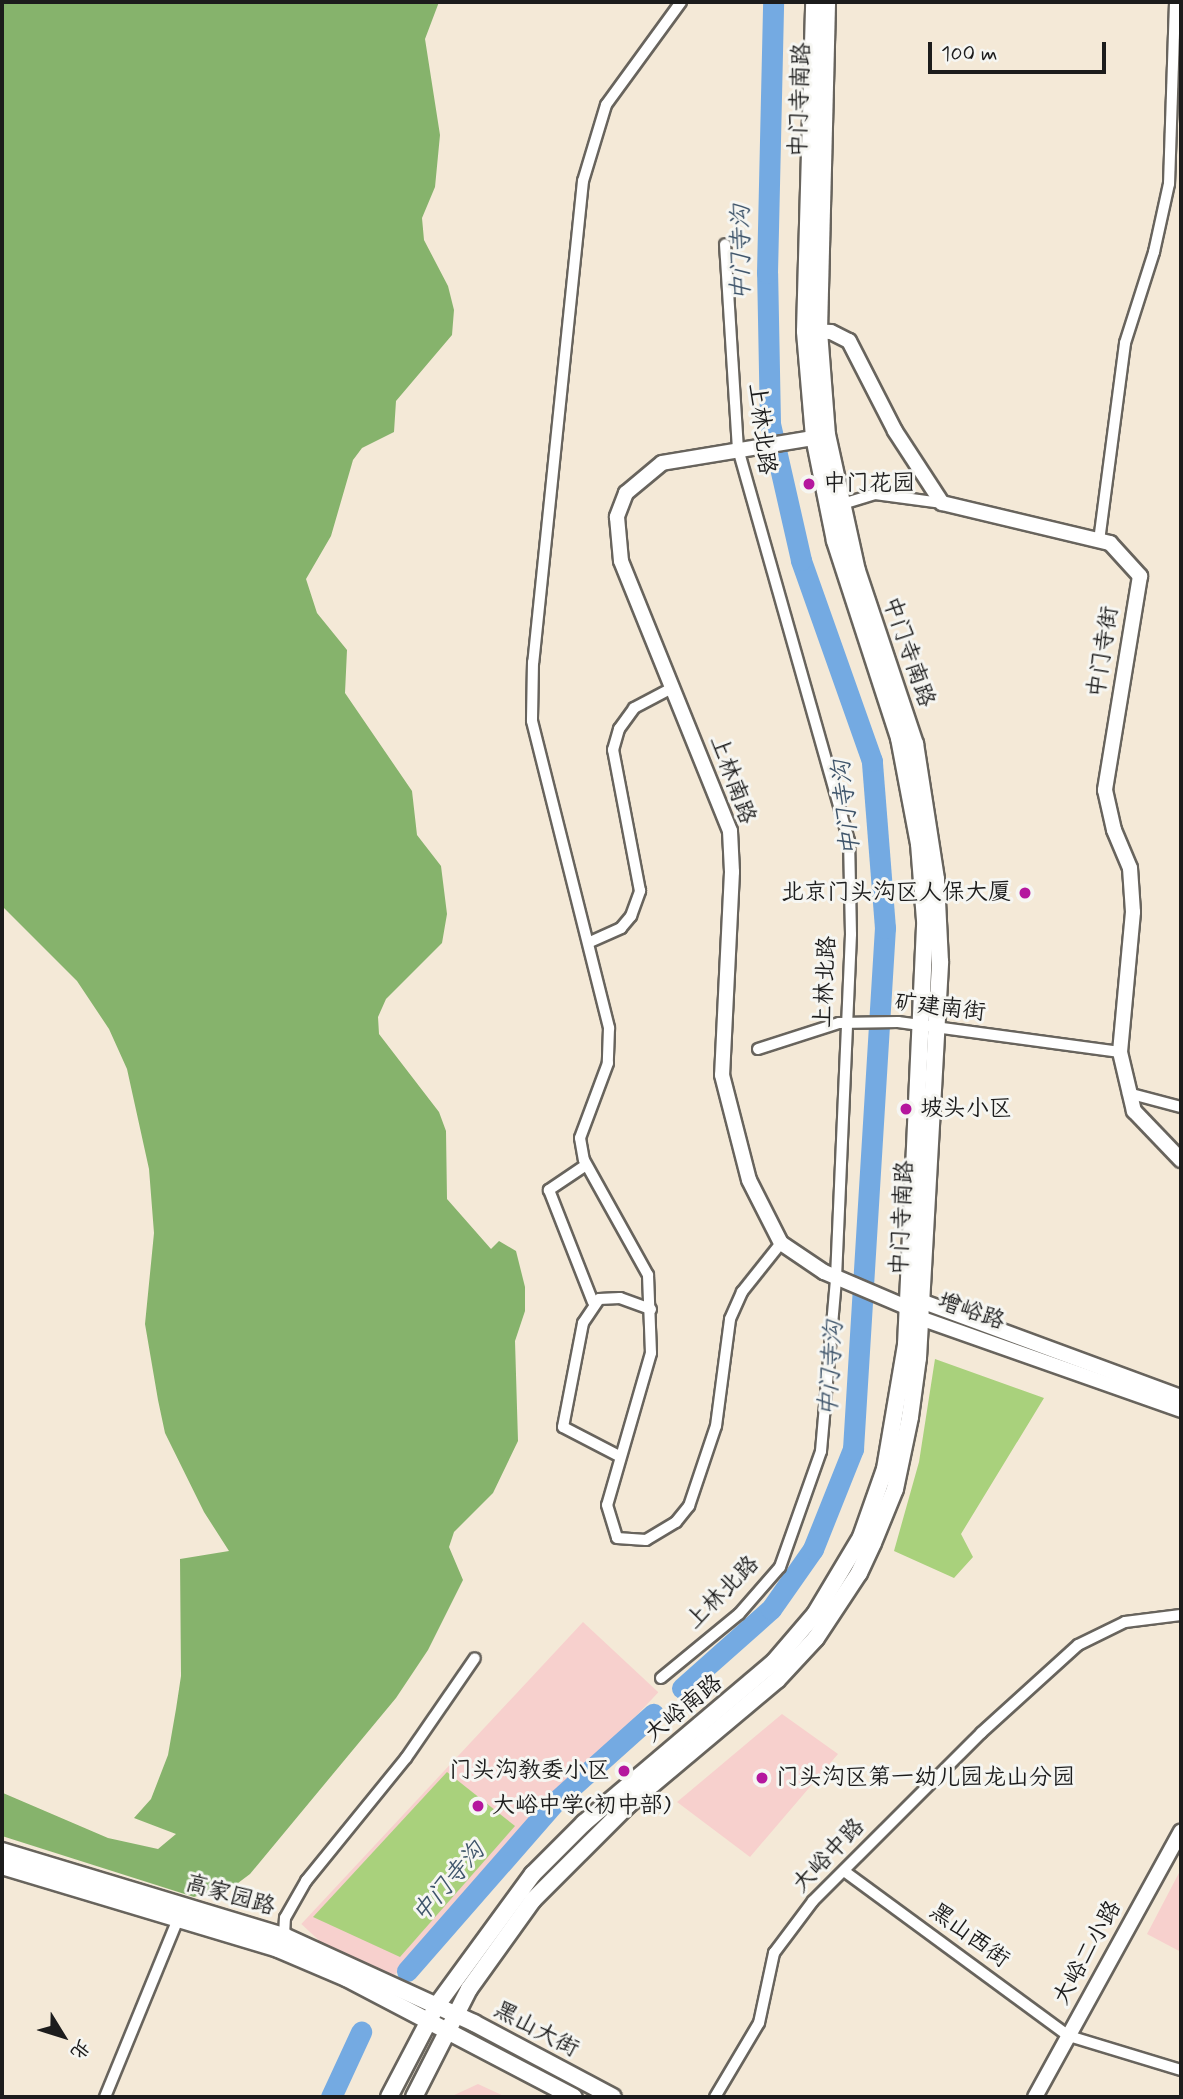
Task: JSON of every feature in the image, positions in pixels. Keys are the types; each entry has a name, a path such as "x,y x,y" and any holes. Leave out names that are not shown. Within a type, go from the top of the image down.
{"main road":[{"name":"中门寺南路","path":"814,2 812,331 820,436 833,506 895,726 923,877 930,1026 914,1304 919,1318"},
{"name":"中门寺南路","path":"812,331 827,2"},
{"name":"大峪南路","path":"389,2097 437,2006 533,1874 584,1823 774,1662 815,1614 861,1536 885,1469 914,1304"},
{"name":"大峪南路","path":"414,2097 455,2015 498,1944 533,1900 628,1805 777,1680 823,1627 859,1573 895,1489 910,1417 919,1318"},
{"name":"高家园路","path":"2,1850 284,1936 437,2006"},
{"name":"高家园路","path":"2,1866 278,1948 428,2020"},
{"name":"黑山大街","path":"437,2006 613,2097"},
{"name":"黑山大街","path":"428,2020 574,2097"}],"street":[{"path":"681,2 606,105 596,128 583,181 554,437 532,721 590,942 608,1028 608,1063 580,1138 586,1165 648,1275 651,1309 645,1380 619,1456 607,1505 609,1522 617,1538 646,1540 676,1522 689,1506 716,1426 730,1319 742,1292 781,1243 836,1278 883,1299 914,1304"},
{"path":"1099,541 1125,344 1154,252 1169,171 1175,157 1175,2"},
{"path":"1169,171 1181,172"},
{"name":"上林北路","path":"661,1678 739,1614 780,1567 821,1451 836,1278 845,1023 851,934 849,841 738,450 725,244"},
{"path":"812,331 849,341 895,431 942,503"},
{"name":"上林南路","path":"781,1243 749,1180 722,1075 732,872 730,831 621,561 617,517 626,493 662,463 820,436"},
{"path":"833,506 875,494 942,503"},
{"name":"中门寺街","path":"942,503 1110,543 1126,556 1140,576 1105,790 1114,830 1130,868 1133,912 1120,1052 1134,1111 1181,1160"},
{"path":"590,942 621,928 631,916 640,891 612,750 619,729 635,708 671,688"},
{"name":"矿建南街","path":"758,1049 845,1023 898,1022 1120,1052"},
{"path":"1128,1093 1181,1107"},
{"path":"586,1165 549,1191 593,1302 583,1324 563,1427 619,1456"},
{"path":"593,1302 620,1298 651,1309"},
{"name":"增峪路","path":"914,1304 1181,1397"},
{"name":"增峪路","path":"919,1318 1181,1410"},
{"name":"大峪中路","path":"715,2097 760,2023 774,1953 844,1871 981,1733 1078,1645 1125,1622 1181,1615"},
{"path":"284,1936 285,1918 306,1881 406,1758 475,1658"},
{"name":"大峪二小路","path":"1035,2097 1181,1831"},
{"name":"黑山西街","path":"844,1871 1069,2036 1181,2070"},
{"path":"105,2097 178,1919"}],"shaded area":[{"name":"大峪中学(初中部)","path":"583,1622 658,1692 377,1994 301,1924"},
{"name":"门头沟区第一幼儿园龙山分园","path":"782,1714 838,1754 750,1857 677,1802"},
{"path":"1181,1869 1181,1952 1147,1934"},
{"path":"478,2084 506,2097 450,2097"}],"green space":[{"path":"2,2 439,2 425,39 440,135 435,187 422,218 424,240 448,286 454,310 452,335 396,401 394,432 362,448 353,460 331,536 306,579 317,613 347,650 345,693 412,791 417,835 441,866 447,914 442,943 386,999 378,1017 379,1034 439,1112 446,1131 447,1199 491,1249 499,1241 516,1251 525,1287 525,1311 515,1341 518,1441 493,1493 454,1532 449,1547 463,1580 428,1650 396,1698 250,1874 238,1883 194,1897 2,1836 3,1793 108,1838 158,1849 176,1834 134,1818 151,1799 168,1755 181,1676 180,1559 229,1551 204,1512 165,1433 158,1400 145,1324 154,1233 149,1169 127,1069 109,1029 77,981 2,906"},
{"path":"935,1359 1044,1398 961,1534 973,1557 954,1578 894,1551 919,1462"},
{"path":"447,1772 515,1826 400,1957 313,1917"}],"waterway":[{"name":"中门寺沟","path":"682,1688 771,1609 813,1549 853,1449 885,928 872,761 801,560 770,423 767,273 773,2"},
{"name":"中门寺沟","path":"407,1971 555,1802 653,1714"},
{"name":"中门寺沟","path":"331,2097 361,2032"}],"place":[{"name":"中门花园","path":"809,484"},
{"name":"北京门头沟区人保大厦","path":"1025,893"},
{"name":"坡头小区","path":"906,1109"},
{"name":"门头沟教委小区","path":"624,1771"},
{"name":"门头沟区第一幼儿园龙山分园","path":"762,1778"},
{"name":"大峪中学(初中部)","path":"478,1806"}]}
